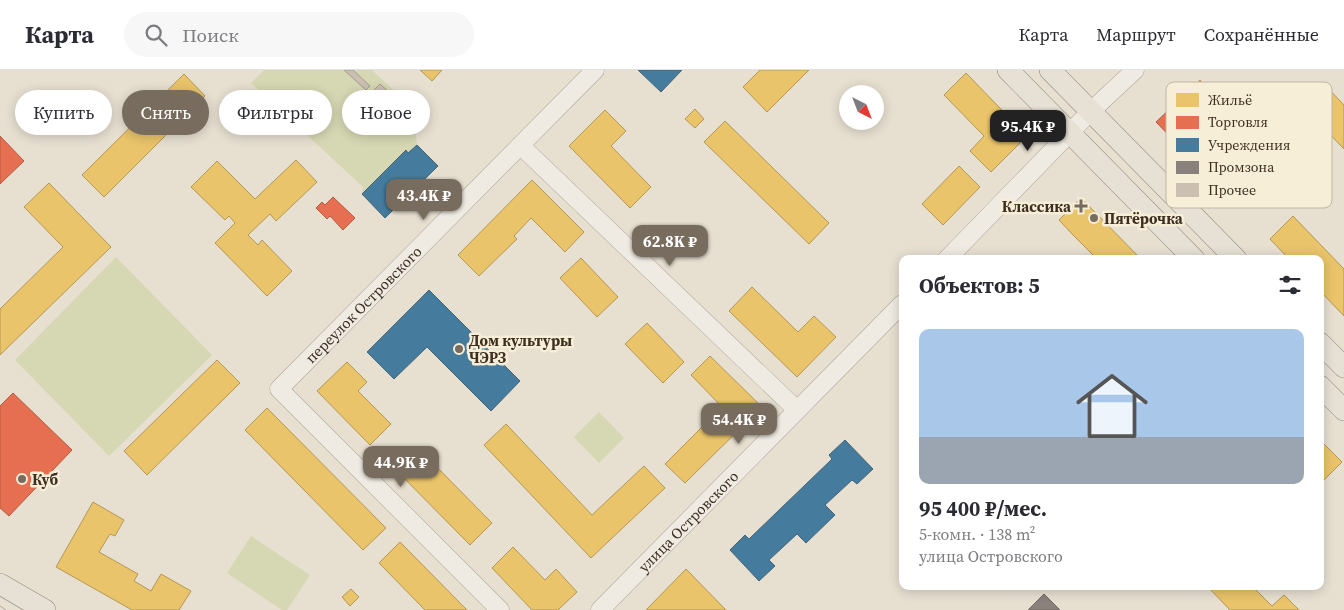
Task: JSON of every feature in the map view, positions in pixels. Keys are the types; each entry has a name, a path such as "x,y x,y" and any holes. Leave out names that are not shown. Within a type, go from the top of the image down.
{"main road":[{"path":"1008,70 1190,255"},
{"path":"1050,70 1166,189"},
{"path":"1185,208 1232,255"},
{"path":"1324,347 1344,367"},
{"path":"1324,390 1344,410"},
{"path":"0,584 45,610"}],"street":[{"name":"переулок Островского","path":"500,610 279,389 595,70"},
{"path":"951,255 1069,133 1135,70"},
{"path":"520,146 797,410"},
{"name":"улица Островского","path":"600,610 899,307"}],"green space":[{"path":"264,70 372,70 394,90 342,90 342,135 416,135 417,145 438,166 385,218 362,194 363,187 307,135 332,135 332,90 259,90 251,83"},
{"path":"116,257 212,355 109,456 15,360"},
{"path":"599,412 624,438 599,463 574,437"},
{"path":"251,536 310,575 287,610 282,610 227,573"}],"building: Жильё":[{"path":"420,70 442,70 432,81"},
{"path":"760,70 809,70 767,112 743,87"},
{"path":"966,73 1027,136 991,172 970,151 984,136 944,95"},
{"path":"184,74 199,90 168,90"},
{"path":"1332,92 1344,105 1344,149 1332,136"},
{"path":"695,109 704,119 695,128 685,119"},
{"path":"605,110 626,131 611,146 651,187 630,208 569,146"},
{"path":"725,121 829,223 809,244 704,142"},
{"path":"122,135 166,135 104,197 82,175"},
{"path":"296,160 317,182 276,221 270,214 248,235 258,245 262,240 292,271 267,296 215,243 235,223 229,216 225,220 191,187 217,161 255,199"},
{"path":"959,166 980,187 943,225 922,204"},
{"path":"532,180 584,232 565,252 531,218 514,236 517,239 479,276 458,255"},
{"path":"49,183 111,247 0,355 0,309 63,247 24,207"},
{"path":"1081,198 1137,255 1093,255 1059,220"},
{"path":"1293,216 1344,269 1344,316 1324,295 1324,255 1285,255 1270,239"},
{"path":"581,258 618,297 597,317 560,278"},
{"path":"752,287 798,332 814,316 836,337 797,377 729,311"},
{"path":"647,323 684,362 663,383 625,344"},
{"path":"710,356 762,407 685,483 665,464 722,407 691,375"},
{"path":"217,360 240,383 147,475 124,451"},
{"path":"347,362 367,382 358,391 391,424 370,445 317,391"},
{"path":"267,408 386,528 363,550 245,430"},
{"path":"506,424 592,515 644,466 665,488 591,558 484,445"},
{"path":"1324,444 1342,462 1324,480"},
{"path":"417,447 492,523 470,545 395,469"},
{"path":"93,502 124,520 115,536 110,534 99,552 138,574 134,581 151,591 161,574 191,591 179,610 132,610 56,567"},
{"path":"400,542 467,610 425,610 379,563"},
{"path":"513,547 545,580 556,569 577,592 558,610 532,610 492,568"},
{"path":"686,569 726,610 646,610"},
{"path":"351,589 359,597 350,606 342,597"},
{"path":"1211,590 1256,590 1272,606 1284,595 1299,610 1230,610"}],"building: Торговля":[{"path":"1166,113 1166,132 1156,122"},
{"path":"0,136 24,161 0,184"},
{"path":"333,197 355,218 343,230 330,216 327,219 316,208 322,202 325,205"},
{"name":"Куб","path":"13,393 72,450 9,516 0,508 0,406"}],"building: Учреждения":[{"path":"638,70 682,70 661,92"},
{"path":"417,145 438,166 385,218 362,194 406,150 408,153"},
{"name":"Дом культуры ЧЭРЗ","path":"429,290 520,381 491,411 427,347 394,379 367,352"},
{"path":"845,440 873,469 857,484 852,480 825,505 835,515 806,543 797,534 769,560 775,566 759,581 730,550 745,535 749,539 832,459 829,455"}],"building: Промзона":[{"path":"1044,594 1060,610 1028,610"}],"building: Прочее":[{"path":"344,70 353,70 370,86 366,90"},
{"path":"380,84 387,90 374,90"}],"tram line":[{"path":"0,596 23,610"},
{"path":"0,606 6,610"}],"place":[{"name":"Классика","path":"1081,206"},
{"name":"Пятёрочка","path":"1094,218"},
{"name":"Дом культуры ЧЭРЗ","path":"459,349"},
{"name":"Куб","path":"22,479"}]}
